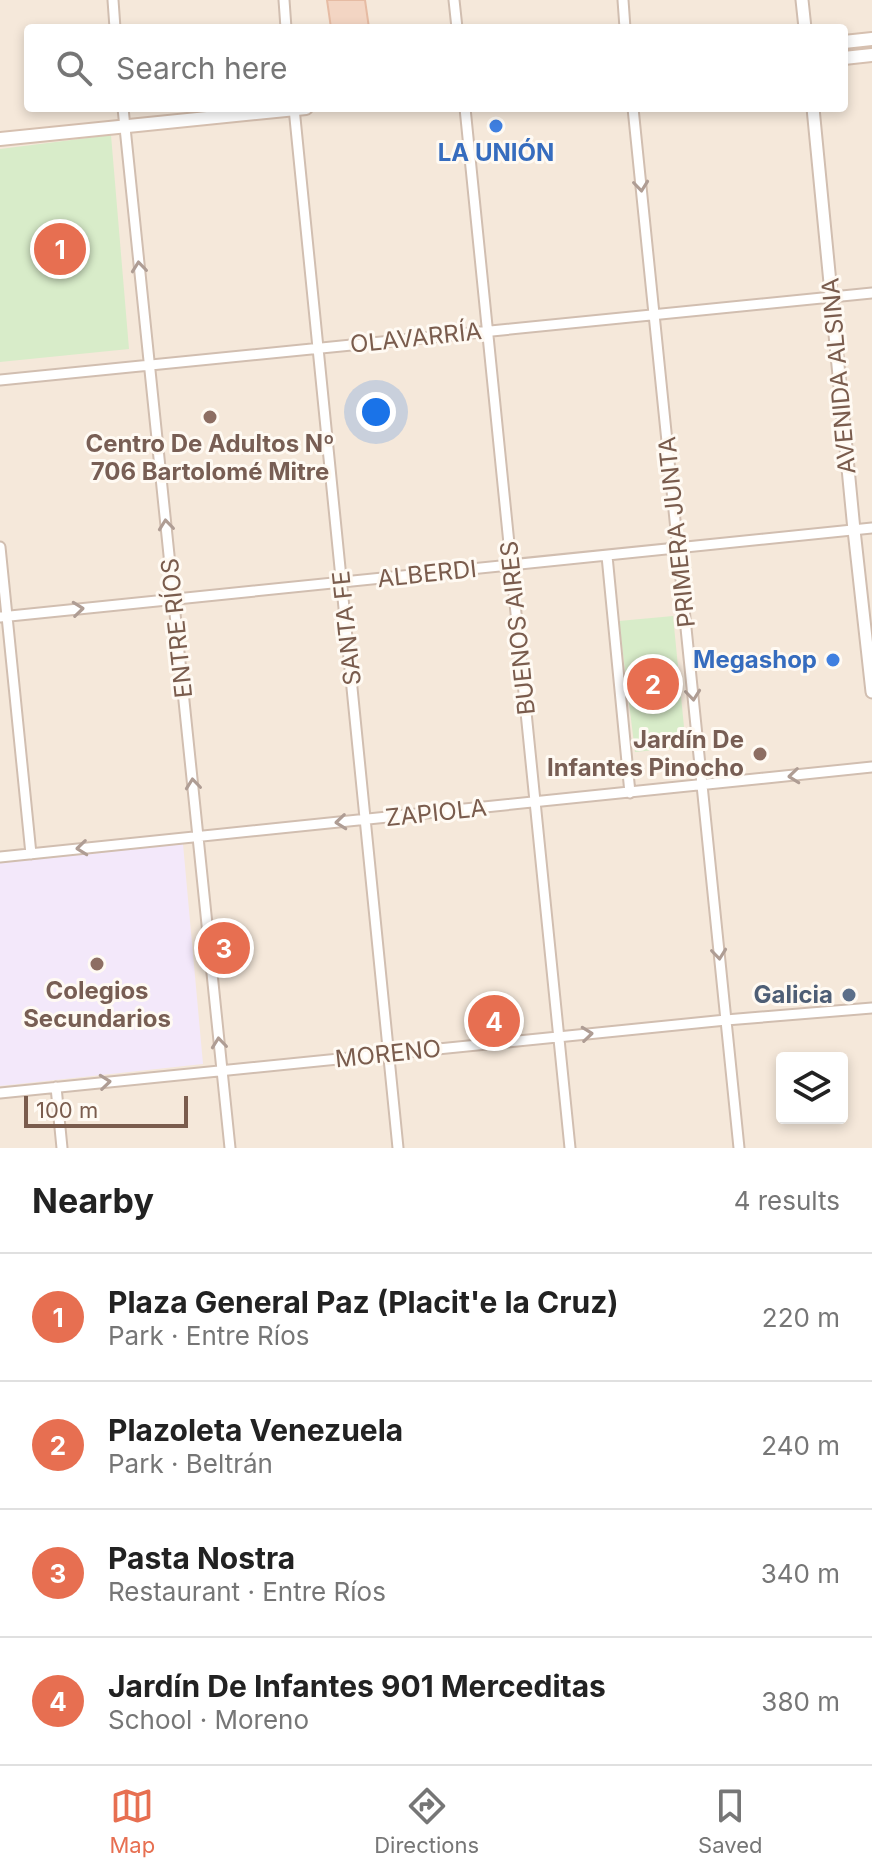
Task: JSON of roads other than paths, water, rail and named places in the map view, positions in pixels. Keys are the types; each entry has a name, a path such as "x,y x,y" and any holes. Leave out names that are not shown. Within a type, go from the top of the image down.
{"main road":[{"path":"848,42 872,39"},
{"path":"848,58 872,55"},
{"path":"0,131 186,112"},
{"path":"0,139 124,117 221,112"}],"street":[{"path":"113,0 115,24"},
{"path":"284,0 286,24"},
{"path":"454,0 457,24"},
{"path":"623,0 625,24"},
{"path":"802,0 805,24"},
{"name":"SANTA FE","path":"298,112 398,1148"},
{"name":"BUENOS AIRES","path":"465,112 570,1148"},
{"name":"PRIMERA JUNTA","path":"633,112 739,1148"},
{"name":"AVENIDA ALSINA","path":"813,112 872,692"},
{"name":"ENTRE RÍOS","path":"124,117 230,1148"},
{"name":"OLAVARRÍA","path":"0,380 872,293"},
{"name":"ALBERDI","path":"4,617 872,528"},
{"path":"0,547 4,617 31,854"},
{"path":"607,556 630,793"},
{"name":"ZAPIOLA","path":"0,857 872,767"},
{"name":"MORENO","path":"0,1093 872,1008"},
{"path":"56,1087 62,1148"}],"place":[{"name":"LA UNIÓN","path":"496,126"},
{"name":"Plaza General Paz (Placit'e la Cruz)","path":"60,249"},
{"name":"Centro De Adultos Nº 706 Bartolomé Mitre","path":"210,417"},
{"name":"Megashop","path":"833,660"},
{"name":"Plazoleta Venezuela","path":"653,684"},
{"name":"Jardín De Infantes Pinocho","path":"760,754"},
{"name":"Pasta Nostra","path":"224,948"},
{"name":"Colegios Secundarios","path":"97,964"},
{"name":"Galicia","path":"849,995"},
{"name":"Jardín De Infantes 901 Merceditas","path":"494,1021"}]}
